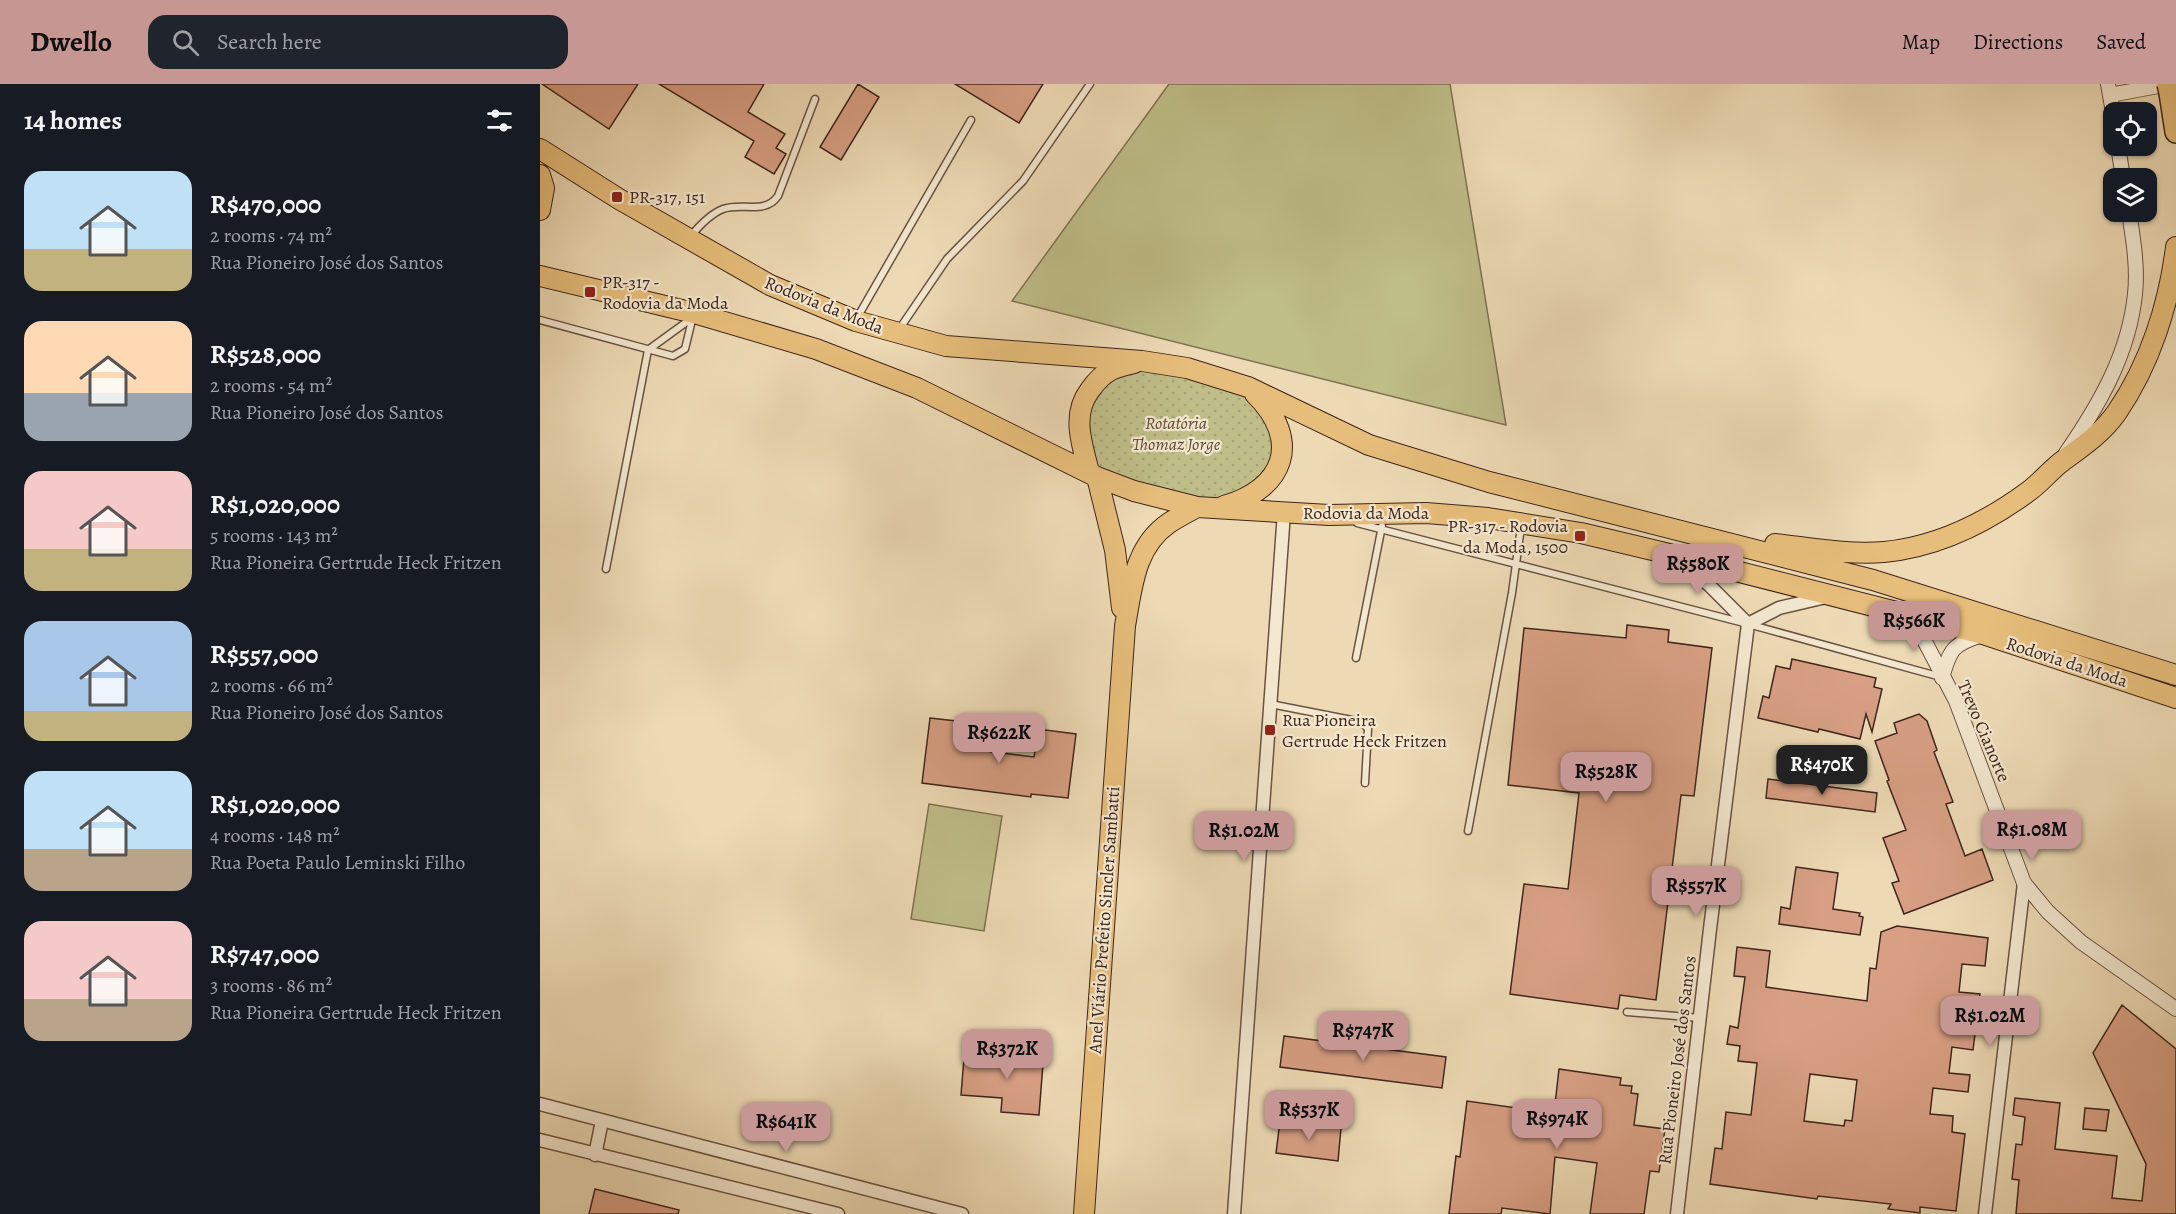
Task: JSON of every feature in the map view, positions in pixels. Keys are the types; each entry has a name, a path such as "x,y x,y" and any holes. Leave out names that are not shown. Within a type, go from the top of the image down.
{"highway":[{"path":"2169,87 2176,132"},
{"name":"Rodovia da Moda","path":"540,148 687,240 770,285 856,321 896,334 946,346 1142,361"},
{"path":"540,175 544,188 540,210"},
{"path":"1701,536 1835,551 1884,552 1937,540 1982,522 2030,490 2058,464 2086,444 2115,415 2134,385 2148,354 2163,309 2176,247"},
{"path":"540,276 694,315 816,350 917,387 1093,474 1134,491 1206,508 1241,501 1265,487 1276,470 1282,449 1280,429 1270,409 1248,387 1187,368 1142,361 1110,370 1095,383 1083,399 1079,426 1093,474"},
{"name":"Rodovia da Moda","path":"1248,387 1369,445 1489,482 1873,580 2176,675"},
{"name":"Anel Viário Prefeito Sincler Sambatti","path":"1093,474 1115,550 1125,626"},
{"name":"Rodovia da Moda","path":"1206,508 1329,515 1382,521 1426,513 1488,518 1581,533 1983,634 2176,698"},
{"name":"Anel Viário Prefeito Sincler Sambatti","path":"1084,1214 1125,626 1136,564 1149,541 1168,523 1206,508"}],"street":[{"path":"2109,89 2169,87"},
{"path":"2058,464 2090,418 2115,373 2129,328 2136,294 2130,222"},
{"path":"1234,1214 1284,512"},
{"path":"1661,552 1708,584 1748,624 1779,608 1830,596"},
{"name":"Trevo Cianorte","path":"1911,615 1956,701 2024,883 2048,912 2080,942 2176,1009"},
{"name":"Rua Pioneiro José dos Santos","path":"1677,1214 1748,624"},
{"name":"Trevo Cianorte","path":"1942,678 1953,648 1963,641 1983,634"},
{"path":"1985,1214 2024,883"},
{"path":"540,1104 962,1214"},
{"path":"595,1155 602,1120"},
{"path":"540,1140 838,1214"}],"lane":[{"path":"896,334 947,259 1023,181 1090,84"},
{"path":"687,240 700,225 720,210 772,204 778,196 815,99"},
{"path":"856,321 971,120"},
{"path":"540,320 673,356 685,349 694,315"},
{"path":"606,569 648,350 694,315"},
{"path":"1356,658 1382,521 1516,564 1748,624 1942,678"},
{"path":"1468,831 1516,564 1521,524"},
{"path":"1270,704 1362,722 1368,729 1365,783"},
{"path":"1627,1012 1701,1018"}],"green space":[{"path":"1169,84 1450,84 1506,425 1012,301"},
{"name":"Rotatória Thomaz Jorge","path":"1142,361 1248,387 1270,409 1276,470 1216,508 1097,477 1081,439 1095,383"},
{"path":"929,804 1002,816 984,931 911,919"}],"building":[{"path":"542,84 638,84 609,129"},
{"path":"659,84 764,84 748,112 785,134 776,148 786,154 774,174 745,157 754,141"},
{"path":"858,84 879,97 841,160 820,147"},
{"path":"955,84 1043,84 1019,123"},
{"path":"1627,625 1669,630 1668,642 1712,648 1694,796 1681,795 1656,1000 1620,995 1618,1009 1510,994 1524,884 1568,889 1579,793 1508,785 1524,628 1626,638"},
{"path":"1792,659 1876,678 1874,687 1882,689 1872,732 1866,714 1860,739 1758,718 1763,696 1769,698 1776,666 1790,669"},
{"path":"1919,714 1927,721 1937,750 1934,752 1953,802 1946,804 1965,856 1982,849 1993,880 1904,914 1892,883 1899,881 1883,838 1906,830 1887,781 1889,780 1875,741 1897,733 1894,723"},
{"path":"930,718 965,722 961,748 1034,757 1038,729 1076,734 1068,798 1031,794 1031,797 922,783"},
{"path":"1768,779 1877,793 1875,812 1766,798"},
{"path":"1796,867 1838,873 1833,909 1860,913 1859,916 1863,917 1860,935 1779,924 1781,907 1790,909"},
{"path":"1897,926 1988,938 1985,966 1962,964 1959,992 1980,994 1978,1008 1957,1005 1954,1032 1975,1034 1973,1050 1952,1047 1949,1073 1970,1075 1968,1092 1933,1088 1930,1114 1953,1116 1952,1132 1965,1134 1956,1211 1920,1207 1920,1213 1888,1209 1891,1204 1818,1196 1817,1199 1710,1184 1715,1148 1722,1149 1726,1112 1751,1115 1757,1063 1738,1061 1740,1046 1727,1044 1730,1026 1738,1028 1745,977 1734,976 1737,947 1770,951 1766,987 1867,1001 1870,968 1876,969 1881,932","holes":["1810,1074 1857,1080 1852,1121 1845,1120 1844,1126 1804,1121"]},
{"path":"2122,1005 2176,1049 2176,1214 2016,1214 2019,1180 2012,1179 2016,1144 2022,1145 2025,1117 2013,1115 2015,1098 2060,1103 2055,1149 2117,1156 2112,1198 2142,1201 2146,1164 2093,1053"},
{"path":"1284,1036 1446,1057 1442,1088 1280,1067"},
{"path":"1006,1048 1044,1051 1039,1115 1001,1112 1002,1098 961,1095 964,1058 1005,1061"},
{"path":"1559,1069 1621,1078 1620,1085 1632,1086 1631,1093 1638,1094 1634,1125 1665,1129 1659,1172 1650,1171 1644,1214 1590,1214 1597,1163 1555,1157 1550,1214 1502,1208 1501,1214 1449,1214 1456,1156 1460,1157 1467,1101 1554,1113"},
{"path":"2085,1108 2109,1110 2106,1131 2083,1129"},
{"path":"1280,1121 1341,1128 1338,1161 1276,1153"},
{"path":"595,1189 679,1210 678,1214 589,1214"}],"place":[{"name":"PR-317, 151","path":"617,197"},
{"name":"PR-317 - Rodovia da Moda","path":"590,292"},
{"name":"PR-317 - Rodovia da Moda, 1500","path":"1580,536"},
{"name":"Rua Pioneira Gertrude Heck Fritzen","path":"1270,730"}]}
